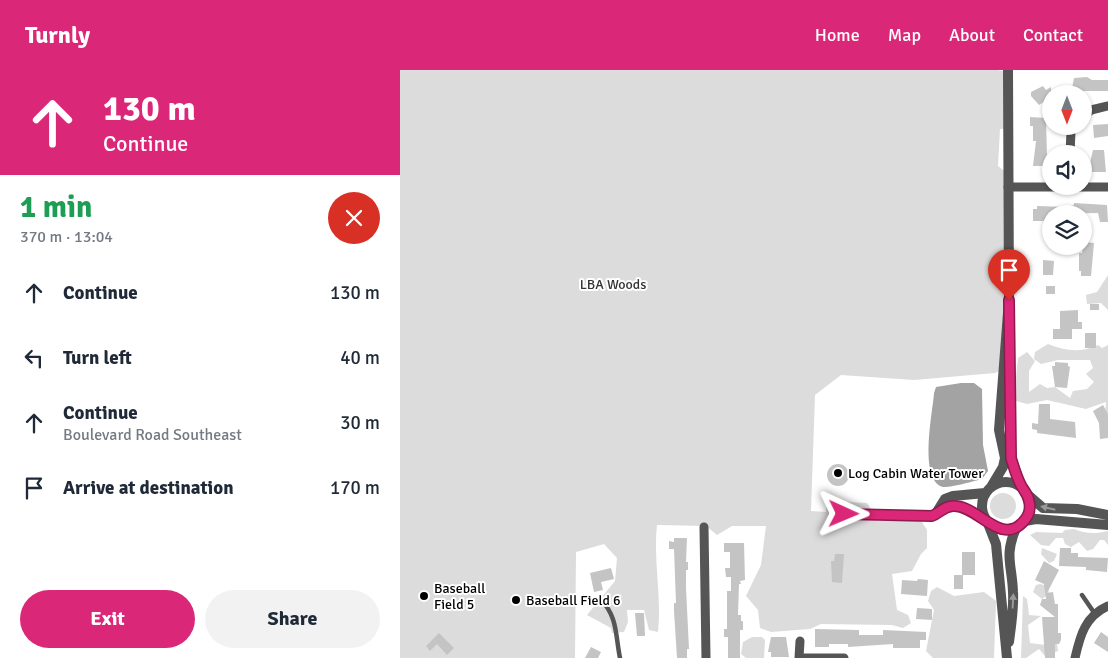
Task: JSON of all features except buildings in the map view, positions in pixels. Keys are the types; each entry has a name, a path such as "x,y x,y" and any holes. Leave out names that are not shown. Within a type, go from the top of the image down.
{"street":[{"path":"1008,70 1008,330 1011,458 1030,506 1025,521"},
{"path":"1092,110 1108,106"},
{"path":"1008,187 1042,186"},
{"path":"1092,187 1108,187"},
{"path":"1007,658 996,544 982,504 988,490 1003,467 1006,458 999,430 1008,330"},
{"path":"844,514 920,517 935,515 946,499 988,490 1003,482 1017,484 1032,500 1043,508 1077,509 1108,515"},
{"path":"939,510 953,505 962,506 986,519 998,529 1005,530 1016,528 1025,521 1036,519 1108,525"},
{"path":"704,527 706,658"},
{"path":"1007,658 1014,595 1013,578 1008,559 1009,544 1016,528"},
{"path":"1075,658 1080,633 1096,614 1108,606"},
{"path":"800,641 800,658 844,658"}],"lane":[{"path":"1082,595 1096,614"},
{"path":"600,598 611,610 615,619 620,658"}],"green space":[{"name":"LBA Woods","path":"400,70 997,70 1008,72 1008,129 1000,129 998,166 1008,174 1004,251 997,275 1006,294 1004,369 995,373 914,380 841,375 815,395 811,511 826,512 826,501 867,503 878,521 920,519 927,530 927,548 921,554 912,571 892,574 897,610 908,615 911,623 903,628 892,625 821,624 810,629 771,632 760,628 758,610 746,596 761,565 766,526 732,526 717,535 706,526 657,525 658,632 649,630 644,610 627,610 628,622 624,632 612,633 611,628 587,615 615,581 617,558 604,544 576,552 575,658 400,658"},
{"path":"1108,275 1108,310 1101,303 1087,304 1086,295 1097,292"},
{"path":"1048,344 1073,350 1092,348 1098,345 1102,348 1108,345 1108,438 1104,424 1106,402 1086,409 1047,400 1027,404 1016,401 1014,397 1018,358 1027,352 1035,361 1029,371 1029,392 1040,384 1047,388 1055,387 1070,398 1073,391 1087,389 1094,382 1086,374 1093,368 1090,360 1058,360 1041,364 1034,359 1035,352"},
{"path":"1003,493 1013,496 1016,506 1013,516 1003,519 993,516 990,506 993,496"},
{"path":"1074,529 1091,533 1108,531 1108,545 1104,540 1100,540 1093,549 1087,551 1079,542 1071,547 1065,544 1063,538 1056,538 1049,546 1041,545 1030,535 1036,532 1062,533 1065,530"},
{"path":"1042,548 1057,554 1054,561 1049,563 1041,554"},
{"path":"1036,585 1048,586 1049,594 1042,599 1033,592"},
{"path":"937,587 954,596 984,592 996,601 994,658 933,658 926,651 934,610 928,601 931,591"},
{"path":"1023,596 1027,599 1029,615 1041,616 1028,625 1030,643 1046,645 1053,641 1057,644 1058,651 1045,656 1039,649 1026,658 1021,658"},
{"path":"752,637 762,637 765,640 764,658 746,658 741,654 743,642"}],"shaded area":[{"path":"974,383 982,389 983,445 988,471 982,479 943,487 935,482 929,459 934,393 936,387"}],"place":[{"name":"Log Cabin Water Tower","path":"838,473"},
{"name":"Baseball Field 5","path":"424,596"},
{"name":"Baseball Field 6","path":"516,600"}],"route":[{"path":"844,514 920,517 935,515 939,510 953,505 962,506 970,510 985,518 998,529 1012,529 1025,521 1029,514 1029,498 1016,475 1011,458 1009,300"}]}
